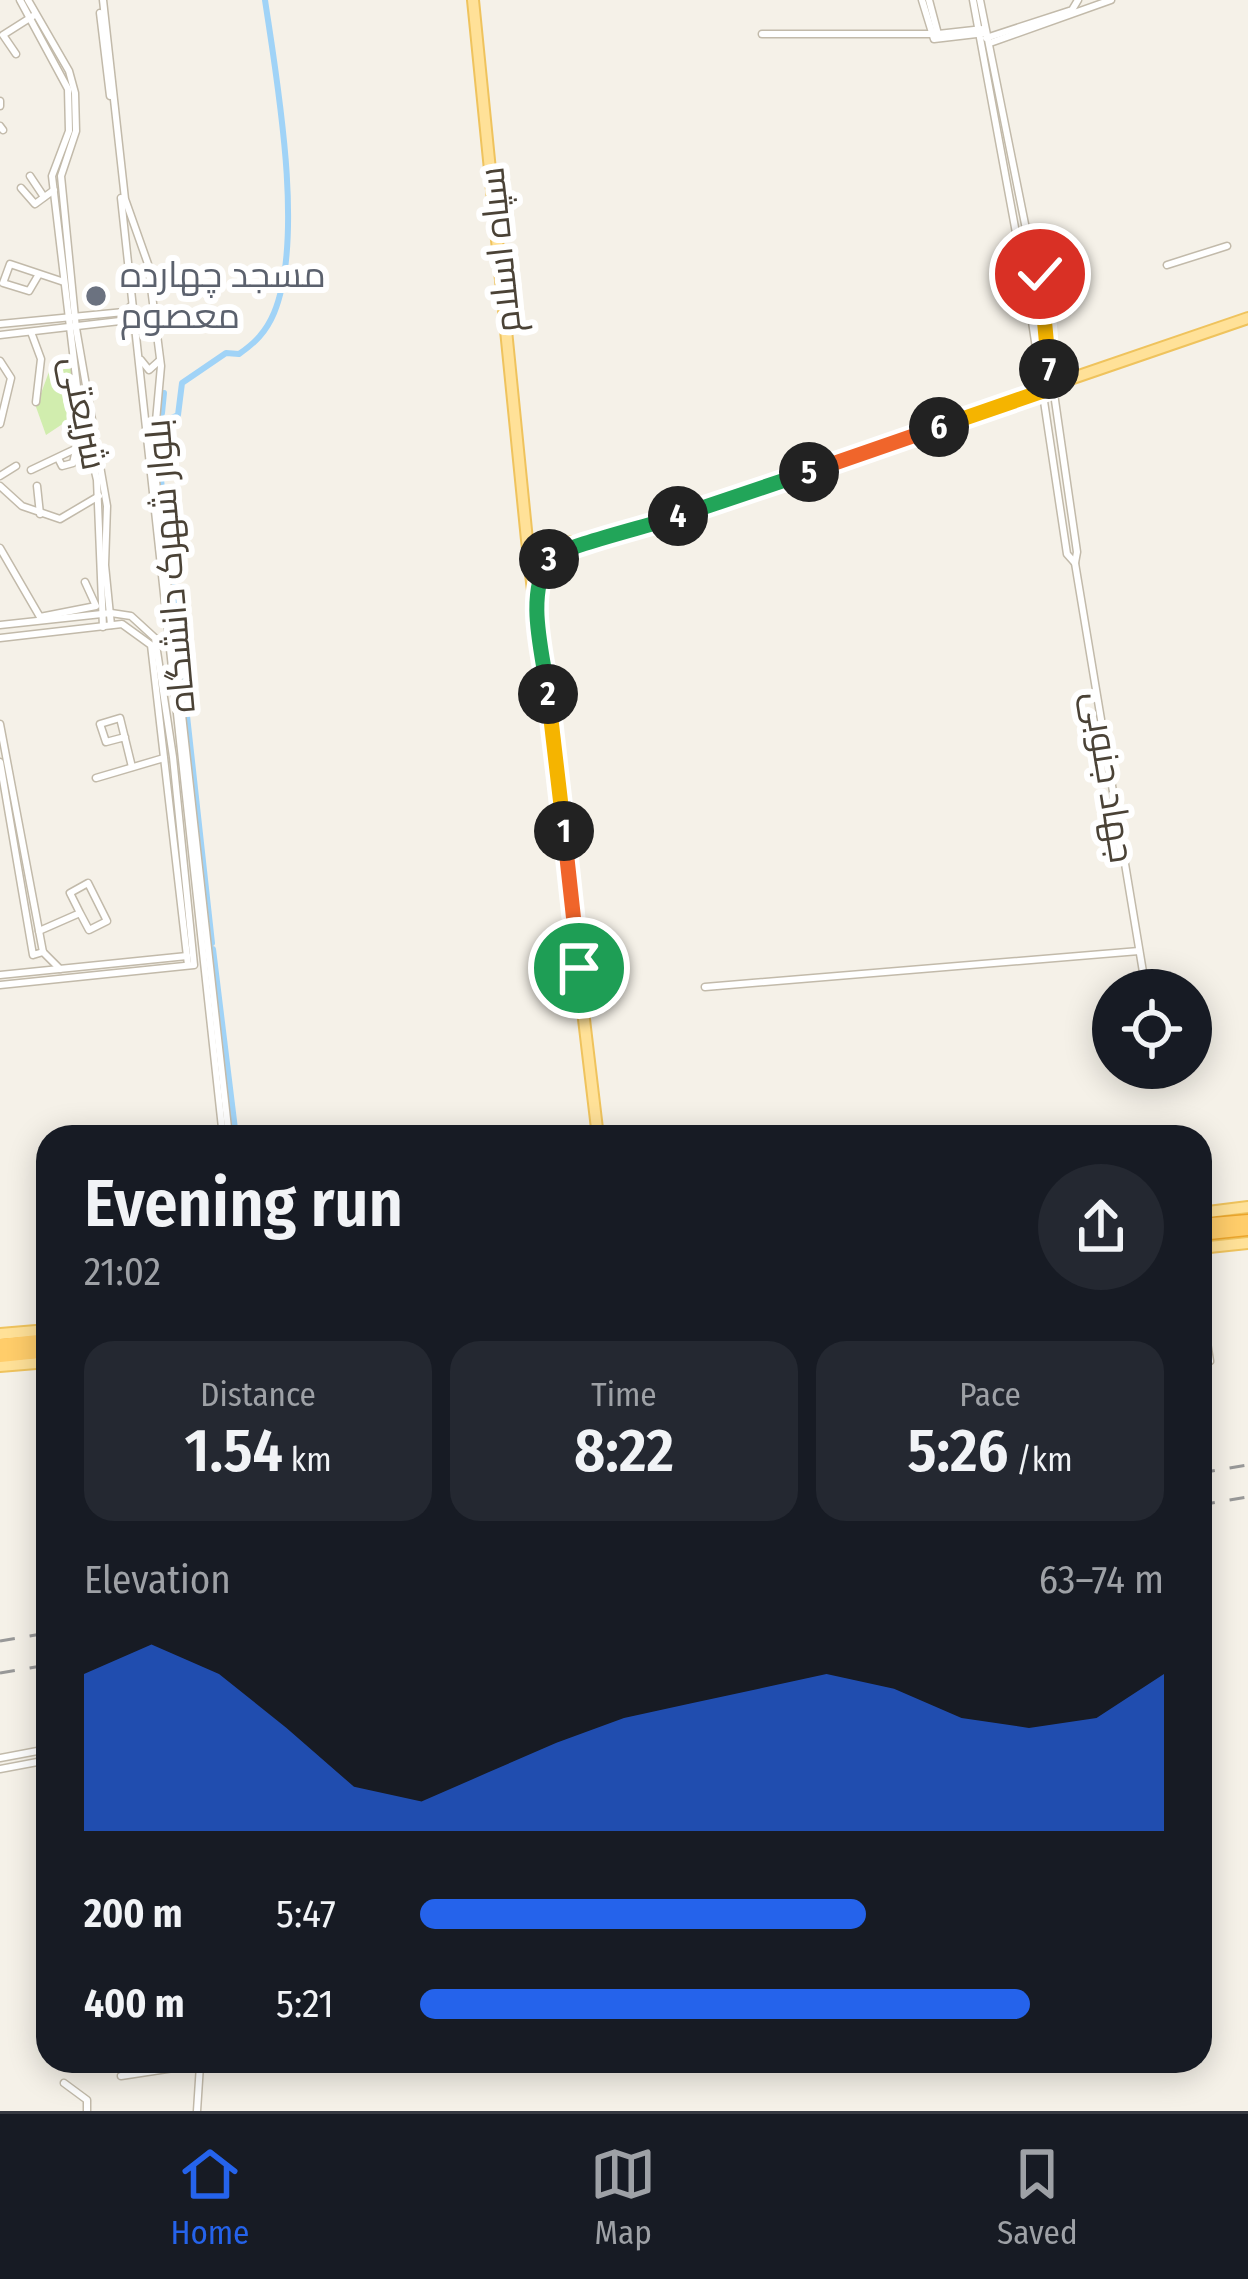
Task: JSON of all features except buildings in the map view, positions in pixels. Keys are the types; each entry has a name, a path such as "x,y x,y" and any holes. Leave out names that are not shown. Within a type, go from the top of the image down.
{"highway":[{"path":"1212,1231 1248,1233"},
{"path":"1,1345 36,1338"},
{"path":"1,1345 36,1349"}],"main road":[{"name":"سپاه اسلام","path":"473,0 597,1125"},
{"path":"531,550 607,541 1248,320"},
{"name":"سپاه اسلام","path":"525,500 537,604"},
{"path":"532,534 564,546"},
{"path":"538,586 545,564 564,546"},
{"path":"1212,1225 1248,1209"},
{"path":"1212,1231 1248,1233"},
{"path":"0,1366 36,1362"}],"street":[{"name":"شریعتی","path":"24,0 68,89 69,131 53,166 71,317"},
{"name":"بلوار شهرک دانشگاه","path":"101,0 125,199 149,273 160,357 154,454 225,1125"},
{"name":"بلوار شهرک دانشگاه","path":"101,0 225,1125"},
{"path":"926,0 934,39 985,36 1111,0"},
{"path":"976,0 985,36 1031,254 1021,260 985,36"},
{"path":"985,36 1072,10 1078,0"},
{"path":"1078,0 1082,10"},
{"name":"شریعتی","path":"33,16 69,70 75,93 76,131 61,176 79,403 99,496 107,626"},
{"path":"16,54 4,35 33,16"},
{"path":"762,34 935,34"},
{"path":"30,176 44,197"},
{"path":"21,188 34,204 54,190"},
{"path":"1167,265 1227,246"},
{"name":"جهاد جنوبی","path":"1031,254 1042,262 1037,276 1067,554 1075,563 1142,969"},
{"name":"جهاد جنوبی","path":"1021,260 1047,388"},
{"path":"39,274 29,291 3,283 10,264 64,282"},
{"path":"130,281 137,269 149,273"},
{"path":"1025,275 1037,276"},
{"path":"0,324 124,312 132,305"},
{"path":"0,335 120,321 134,325"},
{"name":"شریعتی","path":"72,328 107,506 106,613"},
{"path":"31,332 41,359 36,401"},
{"path":"138,356 149,370 156,368 160,357"},
{"path":"0,361 11,378 0,424"},
{"path":"79,403 88,402"},
{"path":"31,470 90,442"},
{"path":"0,476 16,466"},
{"path":"38,486 40,514"},
{"path":"2,492 40,514 60,518 99,496"},
{"path":"0,548 40,617 92,609 95,596 85,582"},
{"path":"0,626 106,613 131,616 155,638 191,960"},
{"path":"0,638 131,627 151,645 169,757"},
{"path":"124,737 106,742 100,724 120,718 132,767"},
{"path":"0,724 32,918 33,955 20,973"},
{"path":"96,778 169,757"},
{"path":"0,762 11,827 17,837"},
{"path":"0,834 11,827"},
{"path":"88,884 107,921 89,930 80,913 70,893 88,884"},
{"path":"39,932 80,913"},
{"path":"32,918 43,952 59,969"},
{"path":"705,987 1139,951"},
{"path":"33,955 43,952"},
{"path":"0,975 191,960"},
{"path":"0,985 191,960"},
{"path":"0,1758 36,1751"},
{"path":"0,1768 36,1762"},
{"path":"121,2076 138,2073"},
{"path":"196,2111 199,2073"},
{"path":"64,2083 87,2100 87,2111"}],"green space":[{"path":"72,365 76,416 86,440 77,444 64,423 46,435 36,407 50,369"}],"waterway":[{"path":"212,943 158,452 160,424 178,415 182,383 226,353 239,354 255,341 271,320 283,281 286,159 265,0"},
{"path":"162,413 164,393"},
{"path":"213,949 235,1125"}],"railway":[{"path":"1212,1471 1248,1465"},
{"path":"1212,1503 1248,1497"},
{"path":"0,1641 36,1635"},
{"path":"0,1673 36,1667"}],"place":[{"name":"مسجد چهارده معصوم","path":"96,296"}],"route":[{"path":"579,968 537,604 545,564 564,548 607,541 1052,388 1040,274"}]}
